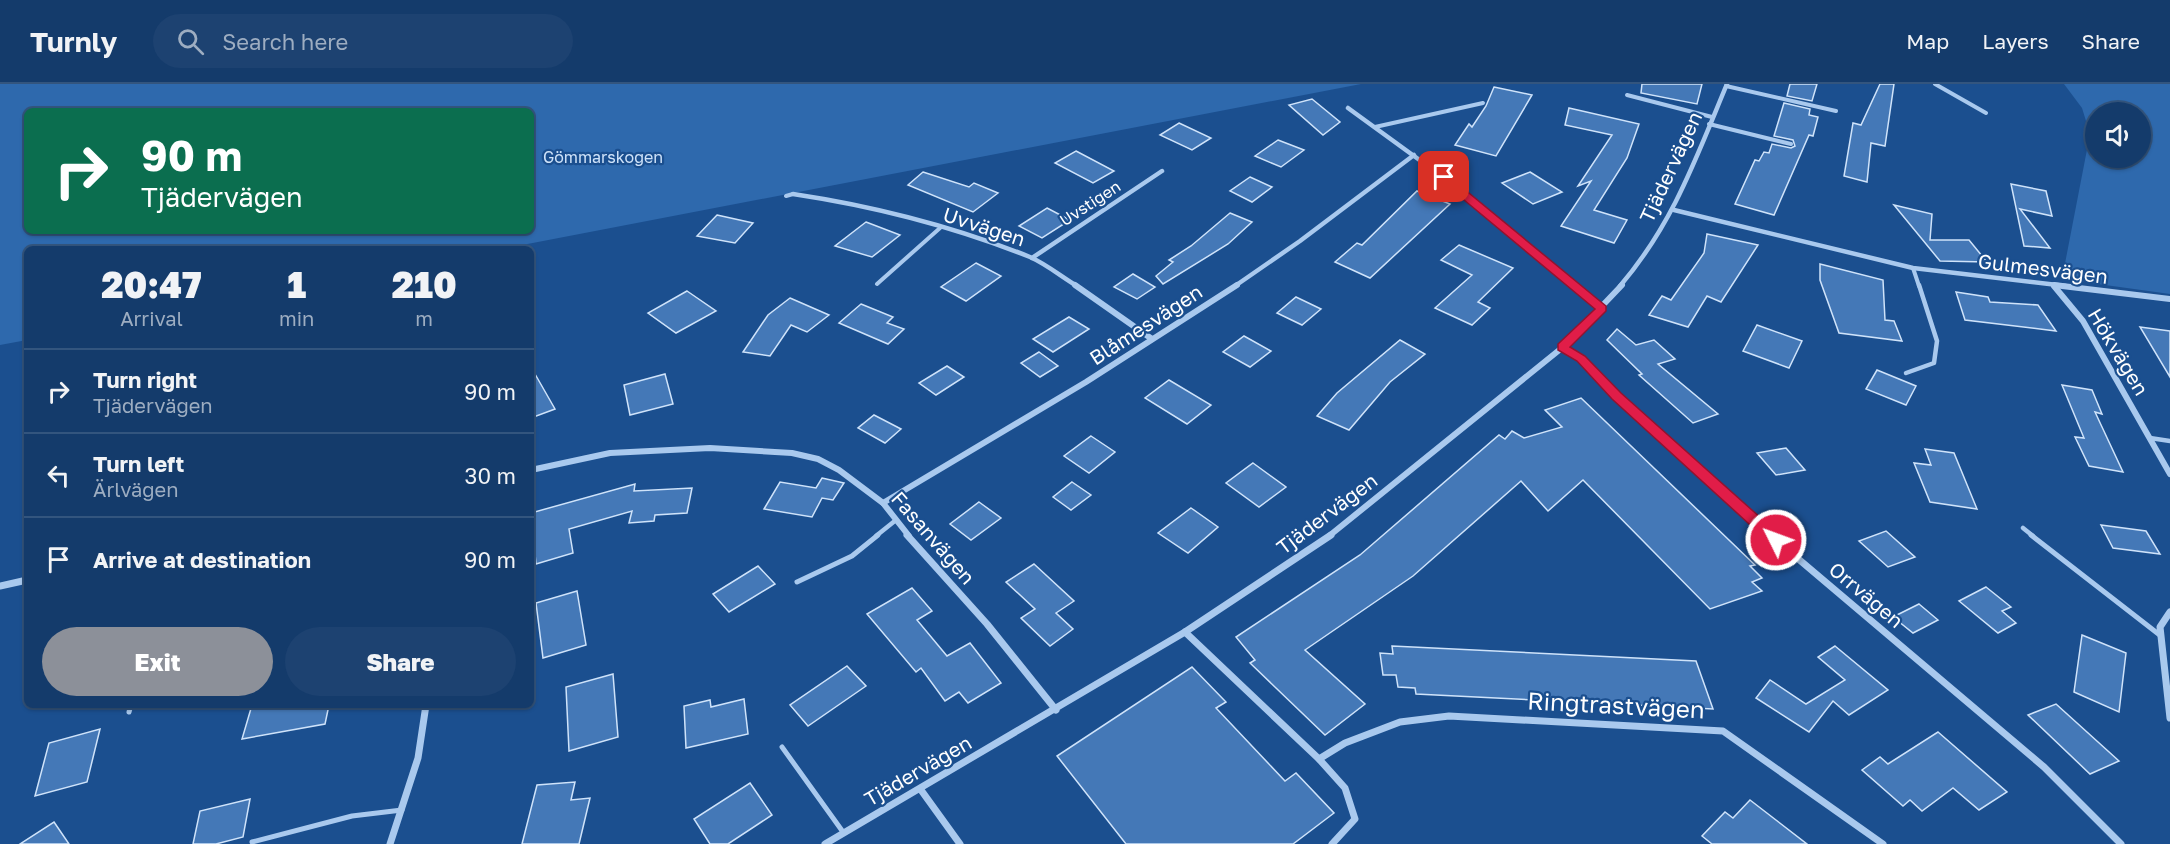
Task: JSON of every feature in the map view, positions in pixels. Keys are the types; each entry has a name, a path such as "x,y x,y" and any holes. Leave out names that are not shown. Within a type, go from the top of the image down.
{"street":[{"name":"Tjädervägen","path":"825,844 921,790 1185,632 1343,526 1563,347 1602,308 1642,261 1674,210 1726,85"},
{"path":"1348,108 1414,155 1602,308"},
{"name":"Blåmesvägen","path":"883,503 1016,426 1285,253 1366,188 1414,155"},
{"name":"Uvstigen","path":"1032,258 1162,171"},
{"name":"Uvvägen","path":"793,194 833,200 940,228 1032,258 1105,304 1152,339"},
{"name":"Gulmesvägen","path":"1674,210 1913,268 2170,298"},
{"name":"Hökvägen","path":"2054,286 2083,321 2170,474"},
{"name":"Orrvägen","path":"1563,347 1581,358 1616,396 1776,540 2044,767 2121,844"},
{"name":"Fasanvägen","path":"534,469 610,453 710,448 792,453 818,459 839,470 883,503 924,556 987,624 1056,710"},
{"path":"0,586 24,581"},
{"path":"2170,612 2160,627 2170,718"},
{"path":"1185,632 1319,759 1345,788 1355,819 1342,836 1332,844"},
{"path":"390,844 402,810 425,726 426,708"},
{"name":"Ringtrastvägen","path":"1319,759 1345,743 1400,722 1449,716 1724,731 1883,844"},
{"path":"921,790 960,844"}],"lane":[{"path":"1935,84 1986,113"},
{"path":"1726,85 1836,111"},
{"path":"1627,95 1712,117"},
{"path":"1375,127 1482,103"},
{"path":"1708,124 1791,144"},
{"name":"Uvvägen","path":"786,196 793,194"},
{"path":"877,284 940,228"},
{"path":"1906,374 1934,363 1937,341 1913,268"},
{"path":"2150,438 2170,441"},
{"path":"797,582 852,556 896,520"},
{"path":"2023,528 2161,636"},
{"path":"782,747 843,832"},
{"path":"252,842 352,816 402,810"}],"green space":[{"name":"Gömmarskogen","path":"0,84 1361,84 517,246 24,246 24,341 0,345"},
{"path":"2064,84 2170,84 2170,294 2062,279 2085,160 2085,168 2151,168 2151,102 2085,102 2085,118 2082,108"}],"building":[{"path":"1642,84 1702,84 1697,104 1641,93"},
{"path":"1790,84 1817,84 1812,101 1787,96"},
{"path":"1880,84 1894,84 1885,146 1871,143 1867,182 1844,176 1853,123 1861,125"},
{"path":"1494,87 1532,95 1496,156 1455,145 1469,124 1472,127 1486,106"},
{"path":"1312,99 1340,122 1323,135 1289,105"},
{"path":"1784,103 1810,109 1809,115 1818,117 1813,136 1809,135 1774,215 1735,204 1755,160 1759,161 1764,152 1769,153 1772,144 1791,148 1795,146 1793,140 1774,136"},
{"path":"1569,108 1639,124 1627,158 1594,210 1627,220 1614,243 1561,226 1591,181 1578,186 1612,135 1565,125"},
{"path":"1179,123 1211,138 1192,150 1160,135"},
{"path":"1278,140 1304,150 1281,167 1255,156"},
{"path":"1076,151 1114,171 1093,183 1055,163"},
{"path":"923,172 969,187 974,183 998,193 973,212 908,185"},
{"path":"1530,172 1562,192 1533,204 1502,183"},
{"path":"1250,177 1272,187 1252,202 1230,191"},
{"path":"2011,184 2046,191 2052,216 2020,209 2050,248 2024,246"},
{"path":"1417,191 1450,204 1370,278 1335,262 1357,243 1362,245"},
{"path":"1894,205 1932,214 1930,240 1969,240 1987,262 1940,261"},
{"path":"1047,208 1070,220 1042,238 1019,226"},
{"path":"1230,213 1252,222 1228,244 1163,284 1156,276 1173,262 1169,260 1191,246"},
{"path":"717,215 753,223 735,243 697,236"},
{"path":"866,222 900,235 872,257 835,246"},
{"path":"1707,234 1758,245 1721,302 1707,296 1688,327 1649,315 1662,296 1671,300 1704,253"},
{"path":"1459,245 1513,268 1478,302 1490,308 1472,325 1435,308 1472,275 1441,260"},
{"path":"976,263 1001,276 966,301 941,287"},
{"path":"1820,264 1883,280 1885,320 1894,321 1902,341 1839,333 1820,280"},
{"path":"1133,274 1155,287 1137,299 1114,287"},
{"path":"687,291 716,311 676,333 648,313"},
{"path":"1956,292 1988,297 1990,302 2038,305 2056,331 1965,320"},
{"path":"1296,297 1321,309 1302,325 1277,313"},
{"path":"790,298 829,315 807,332 791,325 770,356 743,352 768,315"},
{"path":"861,304 893,317 887,323 904,329 888,344 839,323"},
{"path":"1069,317 1089,329 1053,352 1033,339"},
{"path":"1757,325 1802,341 1789,368 1743,351"},
{"path":"2140,327 2170,331 2170,377"},
{"path":"1617,329 1636,345 1654,340 1675,359 1658,364 1718,414 1693,423 1639,375 1642,374 1607,340"},
{"path":"1244,336 1271,351 1250,367 1223,352"},
{"path":"1400,340 1425,354 1390,382 1349,430 1317,416 1337,393"},
{"path":"1039,352 1058,366 1040,377 1021,363"},
{"path":"947,366 964,377 936,395 919,383"},
{"path":"1877,370 1916,386 1906,405 1866,389"},
{"path":"534,372 555,409 534,417"},
{"path":"665,374 673,404 630,415 624,385"},
{"path":"1169,380 1211,405 1187,424 1145,398"},
{"path":"2062,385 2092,390 2102,414 2095,412 2123,472 2089,466 2075,437 2084,438"},
{"path":"1581,398 1755,565 1750,566 1762,578 1752,582 1762,591 1710,609 1583,480 1548,511 1521,481 1413,576 1305,650 1365,704 1325,735 1250,663 1255,660 1236,637 1360,555 1499,435 1505,439 1512,431 1524,438 1562,427 1545,410"},
{"path":"874,415 901,429 885,443 858,428"},
{"path":"1091,436 1115,452 1089,473 1064,456"},
{"path":"1786,448 1805,470 1776,475 1757,453"},
{"path":"1925,449 1954,453 1977,509 1930,502 1914,463 1931,465"},
{"path":"1253,463 1286,487 1259,507 1226,483"},
{"path":"822,478 844,483 833,500 822,498 812,517 764,509 780,482 816,488"},
{"path":"1072,482 1091,495 1071,510 1053,497"},
{"path":"635,484 634,491 692,488 687,513 655,515 654,521 629,523 632,511 569,529 573,553 536,564 534,512"},
{"path":"979,502 1001,518 971,540 950,524"},
{"path":"1191,508 1218,527 1188,553 1158,533"},
{"path":"2101,525 2146,531 2160,554 2113,548"},
{"path":"1886,531 1915,557 1888,567 1859,541"},
{"path":"1034,564 1074,601 1056,613 1073,629 1050,646 1021,618 1035,609 1006,582"},
{"path":"758,566 775,584 729,612 713,594"},
{"path":"1986,587 2011,607 2002,611 2016,623 1998,633 1959,601"},
{"path":"912,588 932,611 917,620 947,656 970,643 1001,683 968,703 959,692 945,701 921,668 916,672 867,614"},
{"path":"577,591 586,645 543,658 536,603"},
{"path":"1919,604 1938,620 1913,633 1893,617"},
{"path":"2082,635 2126,653 2119,712 2074,692"},
{"path":"1392,646 1696,661 1713,709 1416,694 1415,688 1398,687 1396,675 1383,675 1380,653 1393,654"},
{"path":"1835,646 1888,690 1849,715 1833,701 1809,732 1756,698 1770,680 1806,704 1845,680 1818,657"},
{"path":"847,666 866,686 808,726 790,705"},
{"path":"1192,667 1226,702 1216,708 1285,781 1296,773 1334,813 1293,844 1126,844 1057,756"},
{"path":"613,674 618,737 569,751 566,687"},
{"path":"744,699 748,734 686,748 684,706 710,700 711,707"},
{"path":"2056,704 2119,761 2090,774 2028,715"},
{"path":"251,708 328,708 325,724 242,739"},
{"path":"100,729 87,782 35,796 49,743"},
{"path":"1938,732 2007,792 1979,810 1953,788 1922,811 1910,800 1903,806 1862,770 1880,757 1888,764"},
{"path":"575,782 571,800 590,798 579,844 522,844 537,785"},
{"path":"750,783 772,815 728,844 710,844 694,819"},
{"path":"250,799 243,837 216,844 193,844 200,811"},
{"path":"1750,800 1807,844 1712,844 1702,836 1725,812 1733,818"},
{"path":"54,822 69,844 20,844"}],"route":[{"path":"1444,177 1602,308 1563,347 1581,358 1616,396 1776,540"}]}
